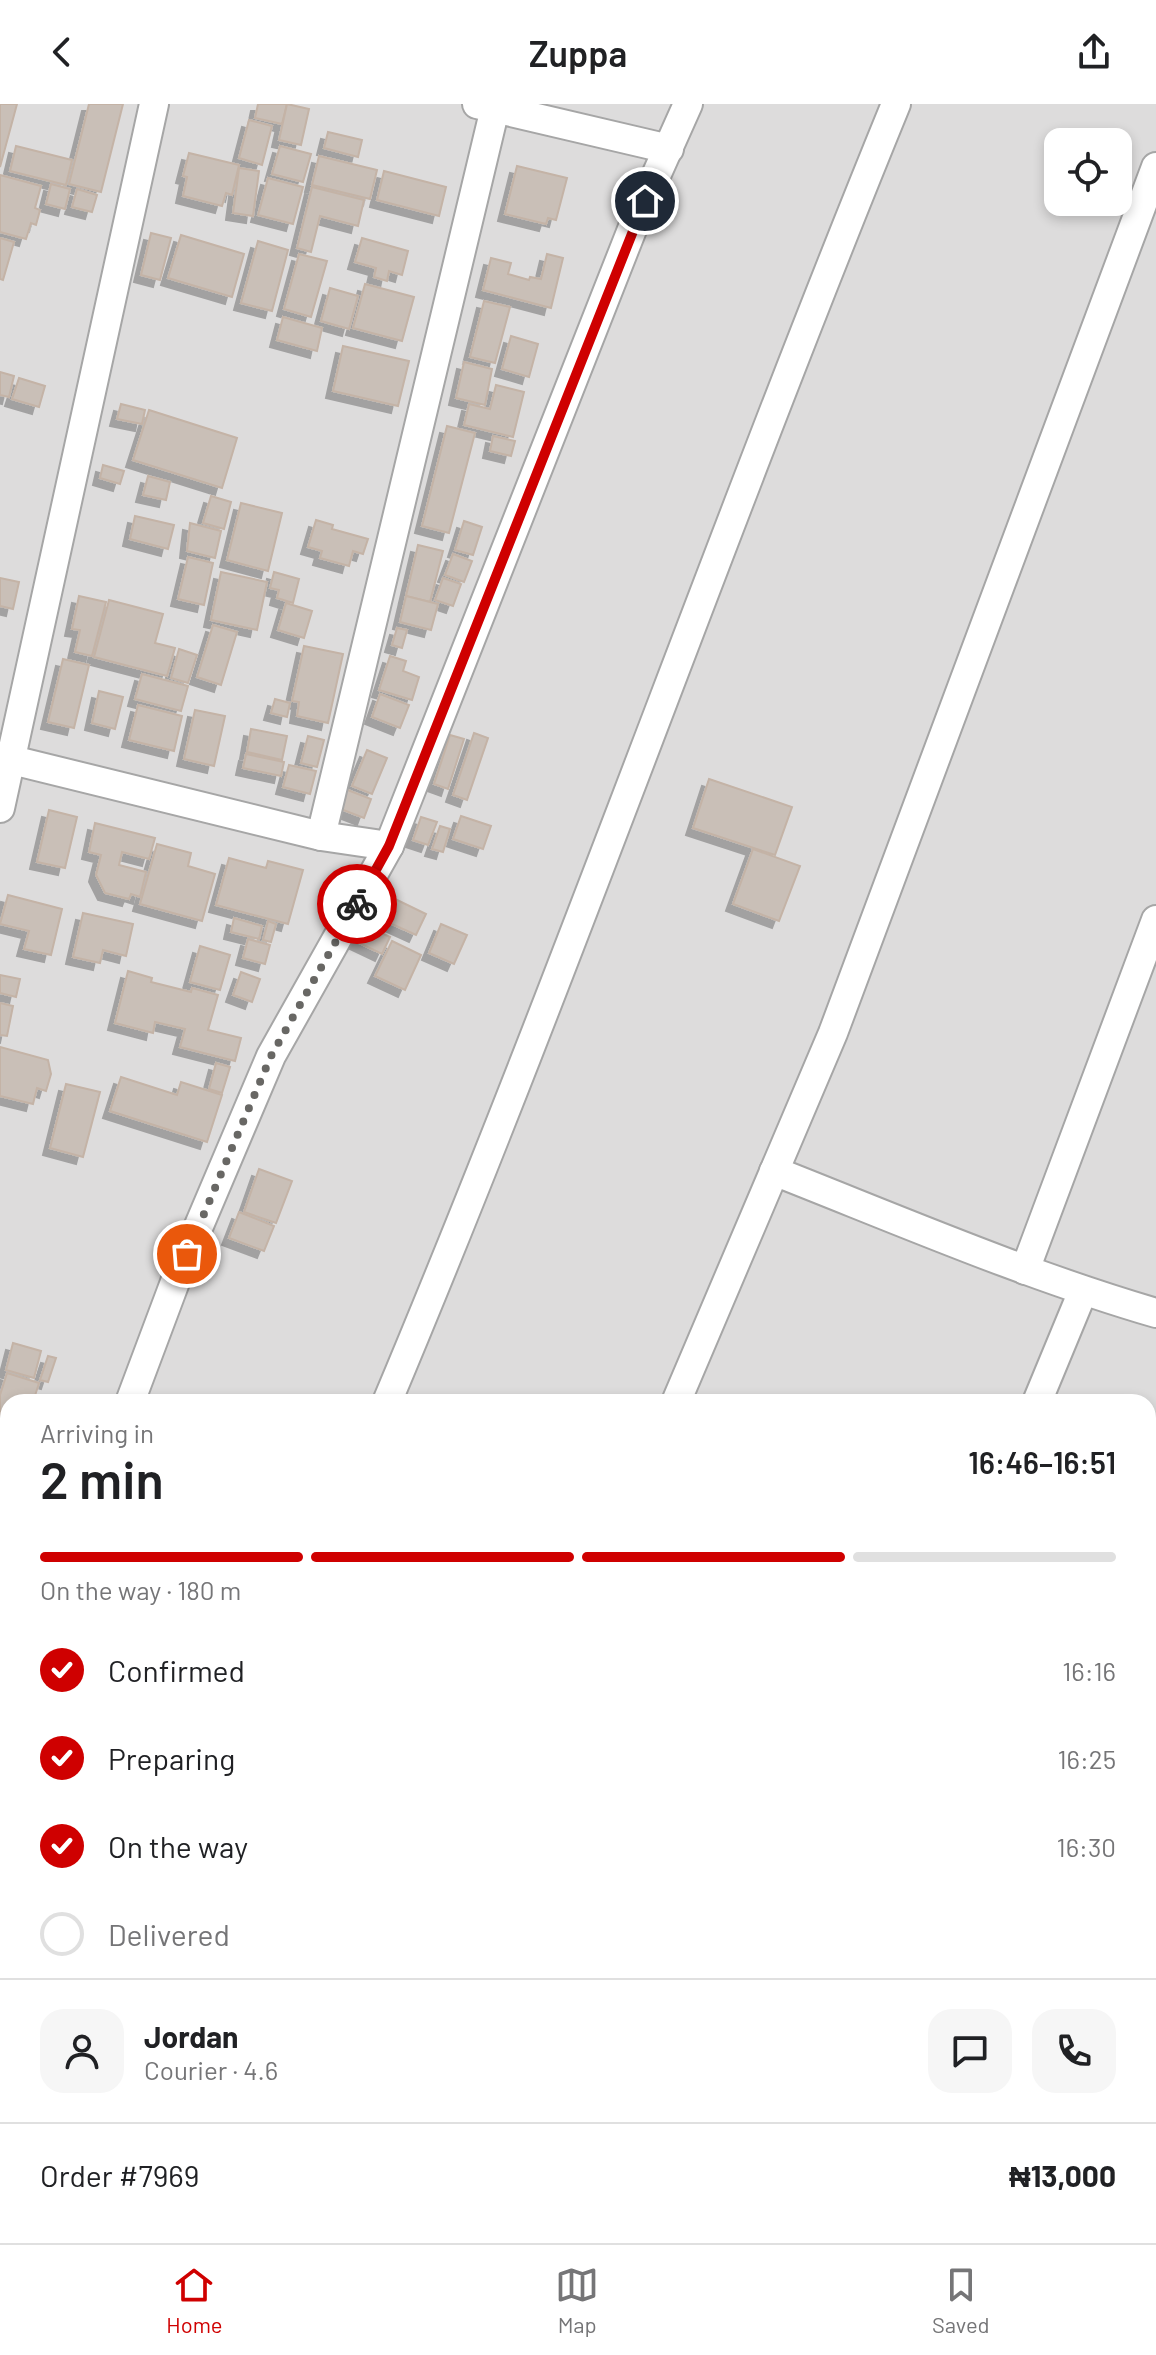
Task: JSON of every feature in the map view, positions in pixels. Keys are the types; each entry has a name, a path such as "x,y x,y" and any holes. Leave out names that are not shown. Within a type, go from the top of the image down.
{"street":[{"path":"0,808 5,759 154,104"},
{"path":"133,1394 175,1282 271,1056 389,846 633,227 688,104"},
{"path":"390,1394 602,862 844,230 896,104"},
{"path":"321,836 489,105 669,149"},
{"path":"679,1394 833,1033 1156,167"},
{"path":"5,759 321,836 389,846"},
{"path":"1025,1270 1156,920"},
{"path":"774,1171 1025,1270 1156,1313"},
{"path":"1040,1394 1083,1291"}],"shaded area":[{"path":"0,104 1156,104 1156,1394 0,1394"}],"building":[{"path":"0,104 17,104 0,167"},
{"path":"89,104 123,104 101,192 69,184"},
{"path":"258,104 287,104 282,124 255,118"},
{"path":"287,104 309,109 301,145 279,140"},
{"path":"249,120 272,126 262,165 239,158"},
{"path":"328,132 362,140 358,157 324,148"},
{"path":"16,146 72,160 66,185 10,171"},
{"path":"280,146 311,154 303,182 272,174"},
{"path":"189,153 239,165 232,195 226,193 222,206 183,196 187,177 183,176"},
{"path":"319,156 377,170 370,199 312,185"},
{"path":"517,166 567,178 556,220 548,218 546,224 505,214"},
{"path":"239,168 259,171 253,216 233,213"},
{"path":"384,171 446,187 439,216 377,200"},
{"path":"0,175 41,186 35,208 40,210 36,225 31,223 26,239 0,232"},
{"path":"268,178 303,187 293,224 258,215"},
{"path":"51,184 70,189 65,209 46,204"},
{"path":"312,187 364,200 358,226 320,216 311,252 297,248"},
{"path":"77,189 97,195 92,212 72,207"},
{"path":"151,233 171,238 160,280 141,275"},
{"path":"181,235 244,254 232,297 168,278"},
{"path":"0,238 14,242 3,280 0,279"},
{"path":"362,238 408,251 402,275 389,271 387,281 374,277 376,268 355,262"},
{"path":"258,241 288,250 272,311 241,303"},
{"path":"299,254 327,261 311,317 284,309"},
{"path":"547,254 563,258 551,308 483,290 491,258 511,263 508,274 529,280 530,277 541,279"},
{"path":"365,284 414,297 402,341 353,328"},
{"path":"330,288 358,296 349,329 321,321"},
{"path":"484,301 510,307 495,363 470,357"},
{"path":"283,317 322,328 317,351 277,340"},
{"path":"511,336 538,344 529,377 502,369"},
{"path":"343,346 409,361 398,406 333,391"},
{"path":"464,362 492,369 485,405 456,398"},
{"path":"0,372 14,376 9,397 0,395"},
{"path":"19,378 45,386 39,407 12,399"},
{"path":"496,385 524,392 513,437 464,425 469,404 490,409"},
{"path":"121,404 145,410 142,424 117,419"},
{"path":"149,410 237,438 222,488 133,460"},
{"path":"447,426 475,433 449,533 422,526"},
{"path":"493,436 515,441 511,456 490,451"},
{"path":"103,465 124,471 120,484 100,478"},
{"path":"148,476 170,482 166,500 143,495"},
{"path":"211,496 231,502 224,529 203,523"},
{"path":"241,503 282,513 268,571 227,560"},
{"path":"135,516 174,525 168,549 130,539"},
{"path":"316,520 333,525 332,529 368,539 363,554 353,551 349,566 320,558 322,551 308,547"},
{"path":"464,521 482,527 473,555 455,550"},
{"path":"190,523 221,531 215,558 187,551"},
{"path":"418,545 443,551 430,602 406,596"},
{"path":"453,554 472,561 464,582 445,575"},
{"path":"188,557 213,563 204,605 178,599"},
{"path":"221,572 267,582 257,630 211,620"},
{"path":"274,572 299,579 293,603 277,598 279,590 270,588"},
{"path":"0,578 19,582 13,609 0,606"},
{"path":"443,578 461,584 453,606 435,600"},
{"path":"79,596 106,602 92,656 75,652 80,630 72,629"},
{"path":"406,596 438,604 431,630 400,622"},
{"path":"109,600 163,614 155,643 175,648 167,676 94,657"},
{"path":"286,603 312,611 304,638 278,630"},
{"path":"213,625 237,632 221,685 197,677"},
{"path":"397,628 407,630 402,648 392,645"},
{"path":"304,646 343,654 328,723 297,716 299,702 292,701"},
{"path":"179,649 197,655 188,683 171,678"},
{"path":"390,656 406,661 403,671 419,677 412,700 379,690"},
{"path":"63,659 89,665 74,728 48,722"},
{"path":"142,674 188,686 181,711 135,699"},
{"path":"99,691 123,697 115,729 92,723"},
{"path":"380,694 409,705 400,728 372,717"},
{"path":"275,699 290,703 287,717 271,713"},
{"path":"138,705 182,716 174,751 129,740"},
{"path":"195,710 225,716 214,766 184,759"},
{"path":"251,729 287,736 282,760 247,752"},
{"path":"474,733 488,738 467,800 453,795"},
{"path":"450,735 464,739 448,789 434,784"},
{"path":"308,736 324,740 317,767 301,763"},
{"path":"367,750 387,758 372,794 352,786"},
{"path":"246,754 284,762 281,776 243,768"},
{"path":"289,765 316,771 310,794 283,787"},
{"path":"709,779 792,807 775,855 693,828"},
{"path":"345,789 371,799 364,818 338,808"},
{"path":"49,810 77,817 65,868 37,862"},
{"path":"461,816 491,826 483,849 453,839"},
{"path":"421,817 437,822 428,845 413,840"},
{"path":"95,823 155,838 149,859 122,852 119,865 146,872 140,897 131,894 129,899 105,893 96,875 101,855 89,852"},
{"path":"440,826 450,829 443,852 432,849"},
{"path":"157,844 191,853 188,866 215,874 202,921 140,904"},
{"path":"753,849 800,866 779,921 733,904"},
{"path":"229,858 266,868 268,861 303,870 288,924 216,905"},
{"path":"8,895 62,909 51,955 24,949 29,931 0,924"},
{"path":"393,898 426,914 416,935 383,920"},
{"path":"83,913 133,924 126,956 103,950 100,963 73,957"},
{"path":"234,918 262,926 259,939 231,932"},
{"path":"268,921 276,924 271,942 263,940"},
{"path":"441,924 467,935 454,964 429,953"},
{"path":"365,925 390,937 382,954 357,942"},
{"path":"248,939 270,945 265,964 243,958"},
{"path":"392,941 421,955 405,990 375,976"},
{"path":"200,946 230,955 220,990 190,982"},
{"path":"128,971 152,978 151,982 218,995 208,1030 241,1038 235,1061 180,1047 185,1029 155,1022 153,1033 115,1023"},
{"path":"241,972 260,979 252,1002 233,995"},
{"path":"0,975 20,979 16,997 0,993"},
{"path":"0,1003 13,1006 7,1036 0,1035"},
{"path":"0,1047 48,1060 51,1074 46,1091 37,1088 33,1104 0,1096"},
{"path":"216,1063 230,1067 222,1093 209,1089"},
{"path":"121,1077 177,1095 181,1082 222,1095 207,1142 110,1111"},
{"path":"66,1084 100,1092 83,1157 50,1148"},
{"path":"259,1169 292,1181 276,1223 244,1212"},
{"path":"239,1212 274,1226 264,1251 229,1238"},
{"path":"13,1343 41,1351 34,1378 6,1370"},
{"path":"48,1356 56,1358 48,1382 40,1380"},
{"path":"7,1373 39,1383 36,1394 0,1394"}],"way so far":[{"path":"187,1254 271,1056 357,904"}],"route":[{"path":"357,904 389,846 645,201"}]}
